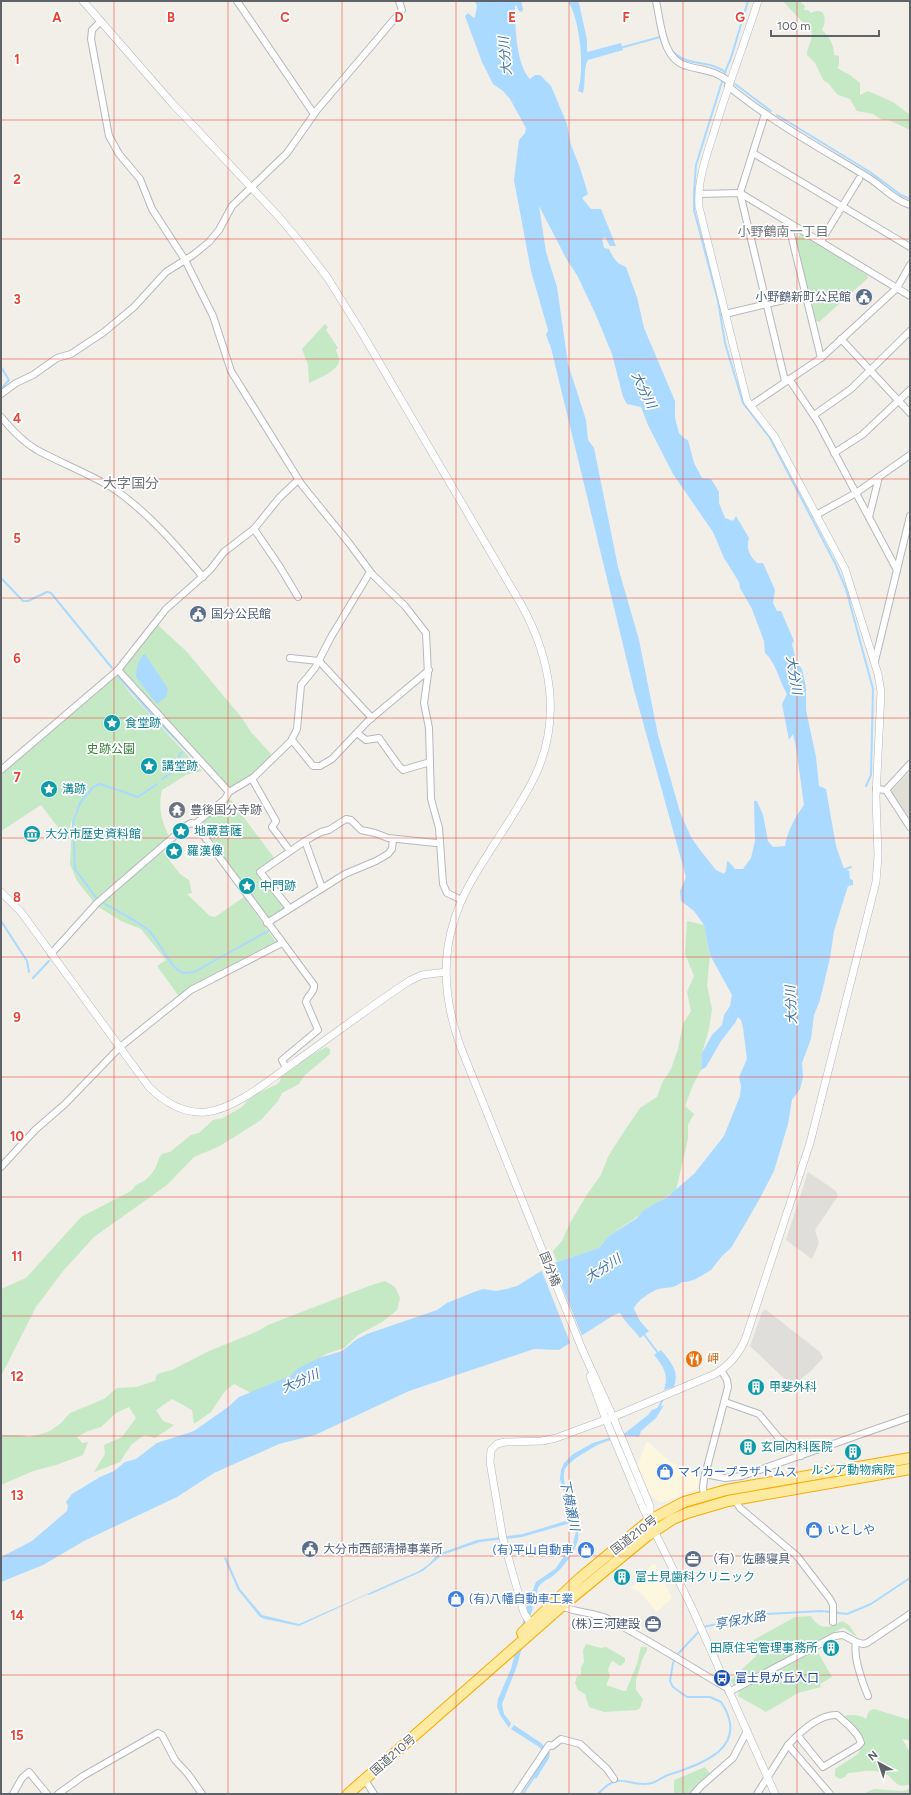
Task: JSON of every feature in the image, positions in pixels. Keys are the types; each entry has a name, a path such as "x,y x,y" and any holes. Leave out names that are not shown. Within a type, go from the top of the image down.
{"highway":[{"name":"国道210号","path":"457,1700 531,1624 576,1582 650,1520 680,1504 704,1495 910,1458"},
{"name":"国道210号","path":"348,1794 457,1700 562,1606 654,1531 673,1519 705,1507 735,1500 910,1469"}],"street":[{"name":"国分橋","path":"83,1 172,103 300,242 342,300 524,609 534,630 544,657 550,685 551,712 547,737 540,764 527,792 481,866 462,900 451,932 446,972 447,997 455,1031 596,1385"},
{"path":"236,1 314,114"},
{"path":"1,394 16,382 33,375 56,358 71,354 104,332 134,307 166,272 198,251 215,235 232,206 287,153 314,114 402,10 398,1"},
{"path":"656,1 666,46 672,59 687,66 713,72 765,114 870,179 899,201 910,205"},
{"path":"531,1624 524,1613 503,1539 490,1462 490,1452 493,1447 502,1442 551,1440 606,1420 707,1378 721,1370 735,1358 744,1342 791,1203 815,1126 876,882 878,856 876,789 881,692 880,680 848,577 774,436 750,406 746,398 701,219 699,194 701,175 729,84 758,1"},
{"path":"101,22 92,30 91,39 108,133 118,154 140,179 152,209 185,260 213,316 231,371 298,480 370,572 398,598 424,629 428,638 429,670 424,703 428,722 432,799 439,828 443,884 447,893 462,900"},
{"path":"765,114 740,193 766,304 787,380 814,415 897,570"},
{"path":"753,153 910,247"},
{"path":"821,241 859,179"},
{"path":"699,194 740,193 910,296"},
{"path":"788,222 821,358"},
{"path":"750,406 821,358 897,288 910,265"},
{"path":"725,314 805,295"},
{"path":"814,415 846,393 910,331"},
{"path":"841,339 910,413"},
{"path":"834,453 862,435 910,390"},
{"path":"1,417 37,450 104,483 122,496 160,530 203,577"},
{"path":"816,515 856,493 910,455"},
{"path":"869,517 879,477"},
{"path":"1,770 118,670 166,609 203,577 224,552 254,529 279,498 298,480"},
{"path":"875,662 910,516"},
{"path":"254,529 298,597"},
{"path":"51,954 92,908 122,881 186,826 191,823 195,824 226,800 229,792 252,779 292,740 297,729 301,685 319,661 330,637 370,572"},
{"path":"290,658 319,661 372,718"},
{"path":"118,670 229,792"},
{"path":"292,740 313,766 316,767 332,758 372,718 429,670"},
{"path":"357,732 366,740 378,738 403,770 430,762"},
{"path":"886,790 910,764"},
{"path":"252,779 276,821 272,827 290,851"},
{"path":"876,789 886,790"},
{"path":"886,790 910,827"},
{"path":"289,908 260,872 305,841 348,819 362,830 393,839 436,843"},
{"path":"195,824 314,985 313,990 306,1002 319,1029 282,1060 286,1068"},
{"path":"267,922 348,872 388,854 392,849 393,839"},
{"path":"305,841 322,888"},
{"path":"1,892 21,912 154,1092 172,1105 188,1111 205,1112 224,1107 242,1098 409,981 422,975 446,972"},
{"path":"1,1167 35,1130 65,1104 120,1047 195,987 282,943"},
{"path":"704,1495 703,1488 705,1474 725,1402 728,1385 721,1370"},
{"path":"596,1385 613,1417 650,1506 650,1520"},
{"path":"596,1385 611,1434 643,1508 692,1608 775,1794"},
{"path":"725,1402 760,1414 776,1435 801,1456"},
{"path":"705,1474 725,1478 738,1477 910,1417"},
{"path":"735,1500 740,1508 797,1556 830,1599 833,1605 833,1622"},
{"path":"562,1606 568,1609 605,1618 676,1657 728,1690"},
{"path":"728,1690 835,1636 843,1635 856,1642 862,1644 867,1643 910,1614"},
{"path":"856,1642 855,1652 868,1696"},
{"path":"756,1794 768,1778 788,1745 798,1736 817,1721 836,1714 860,1739 861,1743 824,1767 798,1736"},
{"path":"694,1794 733,1758 747,1731"},
{"path":"58,1794 98,1767 158,1733 162,1735 175,1760 188,1774 202,1794"},
{"path":"516,1794 546,1748 549,1745 552,1746 561,1738 578,1743 604,1766 614,1779"},
{"path":"788,1745 830,1794"},
{"path":"13,1794 22,1778 29,1772 47,1794"},
{"path":"365,1780 374,1794"}],"shaded area":[{"path":"910,771 910,821 891,791"},
{"path":"808,1172 836,1191 838,1196 815,1230 819,1243 812,1259 786,1240"},
{"path":"765,1309 820,1352 823,1358 811,1371 792,1386 750,1346 762,1312"},
{"name":"マイカープラザトムス","path":"647,1441 669,1461 700,1477 697,1489 667,1501 661,1502 652,1498 637,1467"},
{"path":"655,1564 672,1598 657,1612 640,1592 631,1588 652,1565"}],"green space":[{"path":"783,1 799,1 805,6 804,10 808,10 811,13 820,11 824,15 824,26 822,30 831,41 834,55 839,56 839,65 837,68 850,75 860,83 860,95 868,91 893,102 910,115 910,130 889,120 882,120 873,114 857,111 850,99 838,95 828,83 824,81 815,63 807,55 812,36 810,29 806,22 803,23"},
{"path":"802,234 867,275 868,278 819,322 814,320 795,238"},
{"path":"325,324 328,327 326,330 338,348 336,350 339,362 330,372 309,383 308,365 302,349"},
{"path":"158,625 187,652 242,718 251,732 271,754 259,770 230,788 120,671"},
{"name":"史跡公園","path":"117,675 129,692 202,771 186,775 162,790 160,805 166,830 173,844 163,852 180,874 189,880 192,893 187,894 210,916 215,917 244,897 276,942 275,945 180,998 157,966 166,960 141,929 121,921 97,906 77,881 70,864 72,824 76,809 70,826 68,839 41,805 1,831 1,774"},
{"path":"230,799 275,859 258,873 287,908 268,920 199,824"},
{"path":"687,921 704,925 710,955 707,986 712,1009 709,1029 702,1053 701,1070 693,1085 685,1106 694,1114 688,1125 688,1139 676,1190 609,1236 599,1248 557,1262 553,1251 562,1241 570,1223 601,1175 608,1157 640,1108 657,1097 662,1083 671,1069 678,1049 683,1024 691,1011 687,992 694,976 685,954"},
{"path":"326,1047 330,1049 330,1054 304,1076 299,1084 282,1093 278,1101 261,1120 218,1147 194,1157 167,1185 94,1237 63,1271 36,1307 1,1376 1,1289 26,1278 81,1217 131,1191 136,1185 144,1181 151,1175 162,1154 170,1152 191,1135 199,1133 213,1120 223,1118 242,1107 257,1093 276,1085 280,1082 281,1076 289,1068"},
{"path":"385,1281 395,1287 400,1298 397,1310 382,1322 358,1335 344,1348 326,1354 290,1377 253,1394 234,1384 225,1391 211,1412 194,1424 192,1410 172,1399 156,1410 163,1421 174,1425 155,1438 144,1435 131,1445 120,1462 94,1472 105,1454 104,1445 122,1437 136,1418 129,1407 116,1413 101,1427 88,1431 77,1437 82,1443 88,1442 83,1455 56,1465 33,1471 1,1485 1,1435 20,1435 29,1437 50,1431 61,1423 70,1413 104,1399 117,1388 136,1387 155,1381 157,1374 172,1370 209,1351 256,1332 268,1325"},
{"path":"811,1616 814,1621 825,1627 833,1626 842,1621 849,1625 858,1638 845,1628 842,1628 734,1688 731,1680 756,1656 748,1643 795,1617"},
{"path":"586,1644 601,1648 606,1647 625,1658 625,1662 620,1666 613,1661 611,1662 608,1670 610,1676 606,1685 624,1691 626,1691 637,1664 641,1647 647,1647 636,1680 636,1690 643,1699 640,1708 637,1710 604,1712 589,1707 585,1694 578,1690 575,1683 577,1676 581,1675 581,1667 584,1662 583,1650"},
{"path":"816,1649 832,1677 820,1684 821,1687 798,1693 766,1712 738,1696 739,1691"},
{"path":"874,1709 910,1720 910,1742 902,1739 910,1752 910,1784 902,1786 899,1785 886,1774 878,1771 848,1773 845,1777 840,1779 835,1776 835,1769 858,1754 865,1740 844,1716 855,1715 866,1719 869,1711"},
{"path":"705,1767 710,1774 690,1794 674,1794 674,1780"},
{"path":"874,1789 902,1791 910,1789 910,1794 863,1794"}],"water":[{"name":"大分川","path":"475,1 521,1 523,9 522,12 519,11 516,5 515,6 516,34 519,55 525,72 530,79 535,75 540,75 551,86 567,124 571,145 588,194 582,198 591,209 601,209 616,246 610,246 605,237 602,239 604,248 609,249 616,260 626,267 637,297 644,328 675,401 675,418 679,433 688,440 694,463 702,478 711,479 719,492 719,503 725,518 733,521 736,516 749,538 748,549 750,554 757,563 763,563 775,590 773,603 777,611 781,611 794,641 792,644 796,661 802,669 806,687 806,710 816,757 819,786 826,789 836,846 844,869 849,871 850,879 853,880 853,885 848,886 834,931 830,958 820,1000 814,1015 811,1039 802,1063 803,1077 800,1089 792,1100 788,1124 774,1171 731,1248 722,1256 711,1270 696,1279 682,1282 673,1287 658,1289 640,1300 634,1309 640,1321 649,1331 640,1338 624,1320 620,1313 614,1315 559,1350 534,1349 409,1391 315,1435 279,1444 214,1473 177,1497 84,1541 43,1565 1,1582 1,1557 32,1541 67,1511 68,1506 66,1502 72,1494 100,1477 114,1471 125,1462 136,1459 157,1443 194,1431 228,1407 239,1397 290,1376 297,1369 319,1358 342,1351 357,1339 367,1334 437,1310 447,1303 483,1289 496,1291 517,1286 554,1263 599,1248 609,1236 637,1218 644,1210 667,1197 694,1174 724,1136 740,1096 741,1086 739,1077 747,1059 743,1028 741,1020 738,1017 721,1041 706,1067 701,1070 702,1053 712,1035 722,1025 724,1015 730,1006 732,995 710,955 704,925 694,911 681,901 680,891 686,877 634,690 551,348 546,335 548,330 531,271 514,180 519,140 525,133 526,128 510,99 503,91 493,84 482,62 465,16 468,13 474,18 477,6","holes":["539,206 567,260 577,275 612,354 623,397 627,404 641,407 648,425 673,474 713,532 724,558 739,582 740,588 752,609 764,641 765,653 775,666 787,694 782,704 789,740 793,734 796,747 804,805 792,825 785,846 773,847 768,841 763,815 757,801 754,801 755,841 751,858 743,869 735,869 728,861 724,874 716,870 691,837 680,812 658,735 639,640 618,567 594,448 588,440 586,420 568,364 557,287 546,252"]},
{"path":"568,1 577,1 579,3 587,40 587,52 621,43 623,50 588,60 586,63 583,93 578,91 581,58 578,32 576,20"},
{"path":"145,654 168,689 166,697 157,704 136,677 139,661"},
{"path":"661,1350 668,1358 676,1376 674,1387 664,1390 666,1380 665,1371 654,1355"},
{"path":"664,1405 656,1418 641,1431 639,1437 627,1436 602,1443 579,1456 567,1466 564,1473 564,1482 577,1524 577,1543 561,1569 538,1588 517,1666 502,1704 504,1714 511,1723 509,1728 500,1715 497,1706 498,1699 511,1669 527,1605 536,1582 555,1569 573,1544 576,1531 574,1522 522,1537 480,1542 442,1555 423,1571 369,1595 368,1594 299,1626 260,1617 238,1590 224,1558 226,1557 240,1589 262,1615 299,1624 419,1571 428,1565 438,1554 477,1540 523,1534 572,1519 560,1479 561,1470 564,1463 573,1454 593,1443 625,1433 648,1415 652,1410"},
{"path":"514,1725 541,1743 550,1753 549,1758 536,1779 532,1776 545,1753 539,1747 511,1729"}],"pier":[{"path":"552,1262 583,1338 571,1345 541,1269"}],"waterway":[{"path":"725,72 731,58 748,1"},
{"path":"620,48 660,37 661,39"},
{"path":"671,50 684,59 712,66 725,72 696,165 694,210 718,301 725,343 743,403 770,438 835,563 846,589 873,689 871,775 866,786"},
{"path":"735,84 771,111"},
{"path":"777,115 870,172 901,195 910,199"},
{"path":"1,367 9,380 1,389"},
{"path":"1,578 23,601 28,601 47,592 51,593 112,668"},
{"path":"118,676 154,717 199,763"},
{"path":"162,779 175,770 179,764 179,755 182,752"},
{"path":"97,899 75,869 73,821 80,803 93,787 100,784 138,797 157,784"},
{"path":"843,870 851,867"},
{"path":"101,904 102,902 148,930 153,935 168,959 183,973 194,972 268,931"},
{"path":"1,921 27,961 29,972"},
{"path":"33,978 49,961"},
{"path":"643,1333 658,1353"},
{"path":"658,1409 663,1399"},
{"name":"享保水路","path":"598,1794 606,1786 613,1782 625,1781 637,1784 652,1783 668,1775 682,1771 708,1759 719,1751 727,1742 730,1731 729,1718 721,1702 710,1697 687,1697 673,1687 670,1681 673,1663 677,1655 703,1627 767,1614 821,1611 847,1614 871,1604 910,1578"},
{"name":"下横瀬川","path":"523,1794 534,1777"}],"place":[{"name":"小野鶴新町公民館","path":"864,297"},
{"name":"国分公民館","path":"198,614"},
{"name":"食堂跡","path":"112,723"},
{"name":"講堂跡","path":"149,766"},
{"name":"溝跡","path":"49,789"},
{"name":"豊後国分寺跡","path":"177,810"},
{"name":"地蔵菩薩","path":"181,831"},
{"name":"大分市歴史資料館","path":"32,834"},
{"name":"羅漢像","path":"174,851"},
{"name":"中門跡","path":"247,886"},
{"name":"岬","path":"694,1359"},
{"name":"甲斐外科","path":"756,1387"},
{"name":"玄同内科医院","path":"748,1447"},
{"name":"ルシア動物病院","path":"853,1452"},
{"name":"マイカープラザトムス","path":"665,1472"},
{"name":"いとしや","path":"814,1530"},
{"name":"大分市西部清掃事業所","path":"310,1549"},
{"name":"(有)平山自動車","path":"586,1550"},
{"name":"（有）佐藤寝具","path":"693,1559"},
{"name":"富士見歯科クリニック","path":"622,1577"},
{"name":"(有)八幡自動車工業","path":"456,1599"},
{"name":"(株)三河建設","path":"653,1624"},
{"name":"田原住宅管理事務所","path":"831,1648"},
{"name":"富士見が丘入口","path":"722,1678"}],"district":[{"name":"小野鶴南一丁目","path":"783,231"},
{"name":"大字国分","path":"131,483"}]}
